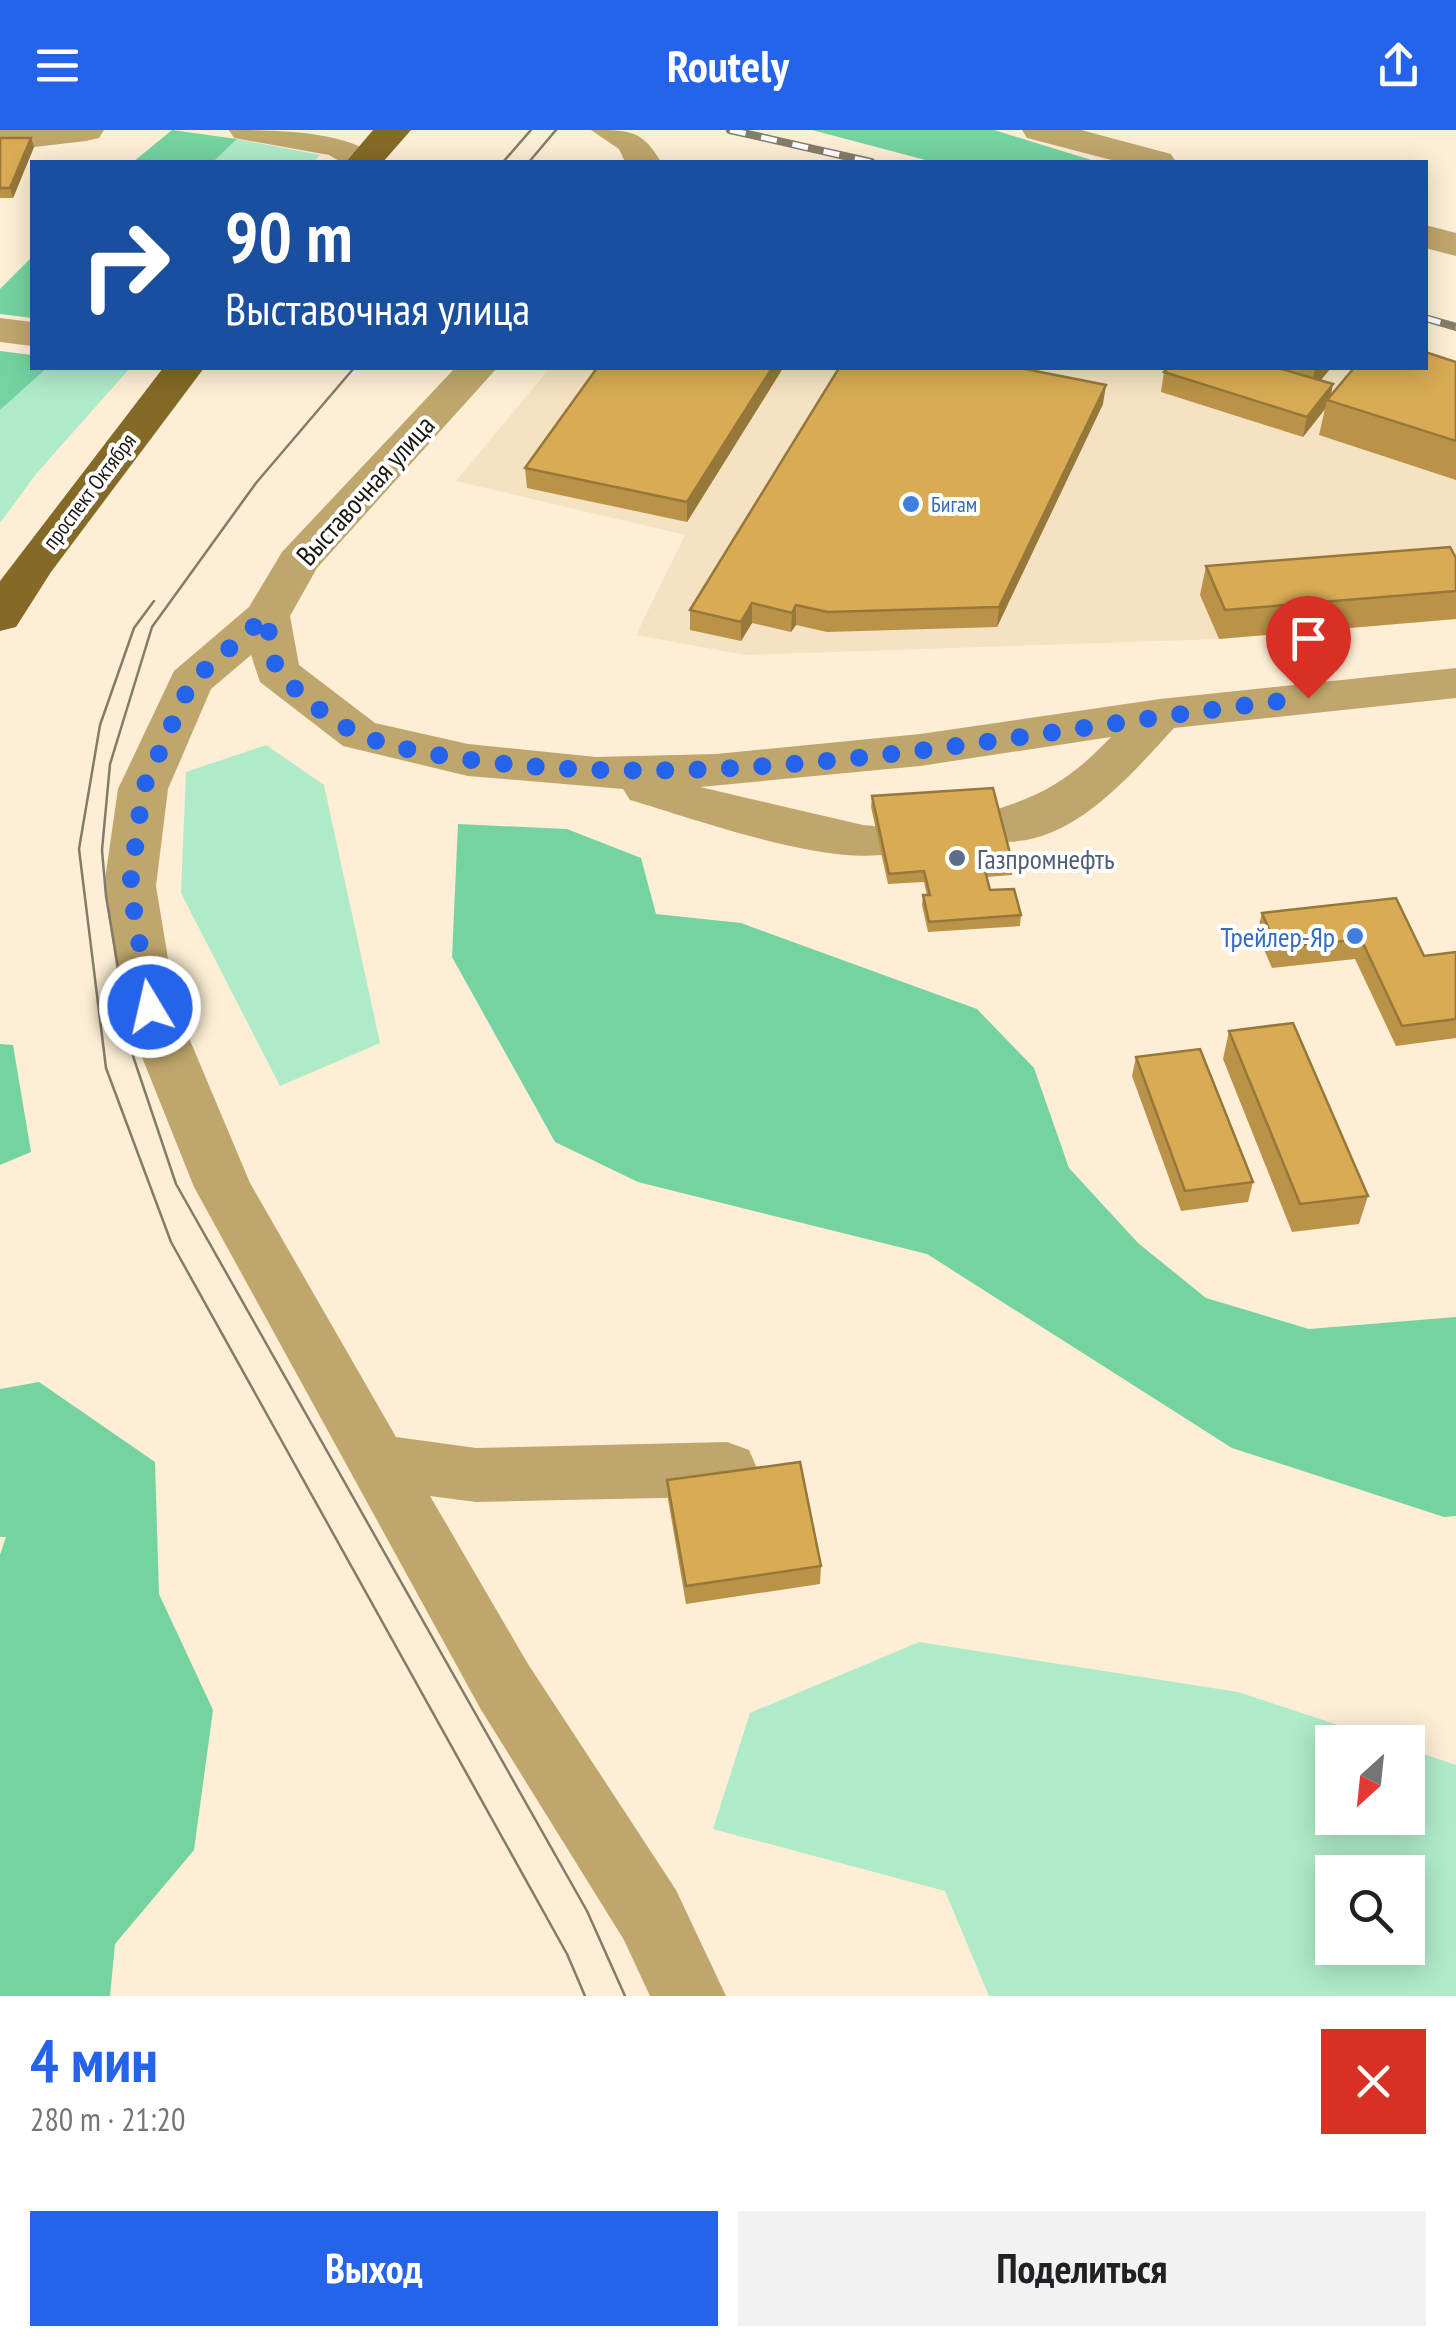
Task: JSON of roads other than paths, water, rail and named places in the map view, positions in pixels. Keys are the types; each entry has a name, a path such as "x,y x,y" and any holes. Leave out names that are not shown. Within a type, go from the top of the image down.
{"main road":[{"path":"366,160 394,130"},
{"name":"проспект Октября","path":"0,617 31,566 182,370"}],"street":[{"path":"0,140 86,130"},
{"path":"247,130 340,146 361,160"},
{"path":"609,130 634,143 642,160"},
{"path":"1040,130 1151,160"},
{"path":"1428,237 1456,245"},
{"path":"0,330 30,334"},
{"name":"Выставочная улица","path":"476,370 298,562 266,616 191,682 143,789 130,886 150,1007 224,1187 504,1686 650,1915 689,1996"},
{"path":"266,616 277,671 320,708 360,735 468,760 596,773 716,770 920,750 1160,714 1456,683"},
{"path":"999,826 1034,822 1088,790 1160,714"},
{"path":"596,773 744,816 864,842 878,840"},
{"path":"377,1462 476,1475 727,1469 734,1489"}],"tram line":[{"path":"505,160 531,130"},
{"path":"531,160 556,130"},
{"path":"352,370 256,483 152,627 110,764 102,850 106,896 133,1056 176,1184 587,1911 625,1996"},
{"path":"154,601 134,628 100,725 79,849 106,1068 171,1242 567,1954 585,1996"}],"railway":[{"path":"730,130 862,160"},
{"path":"1428,319 1456,327"}],"place":[{"name":"Бигам","path":"911,504"},
{"name":"Газпромнефть","path":"957,858"},
{"name":"Трейлер-Яр","path":"1355,936"}]}
